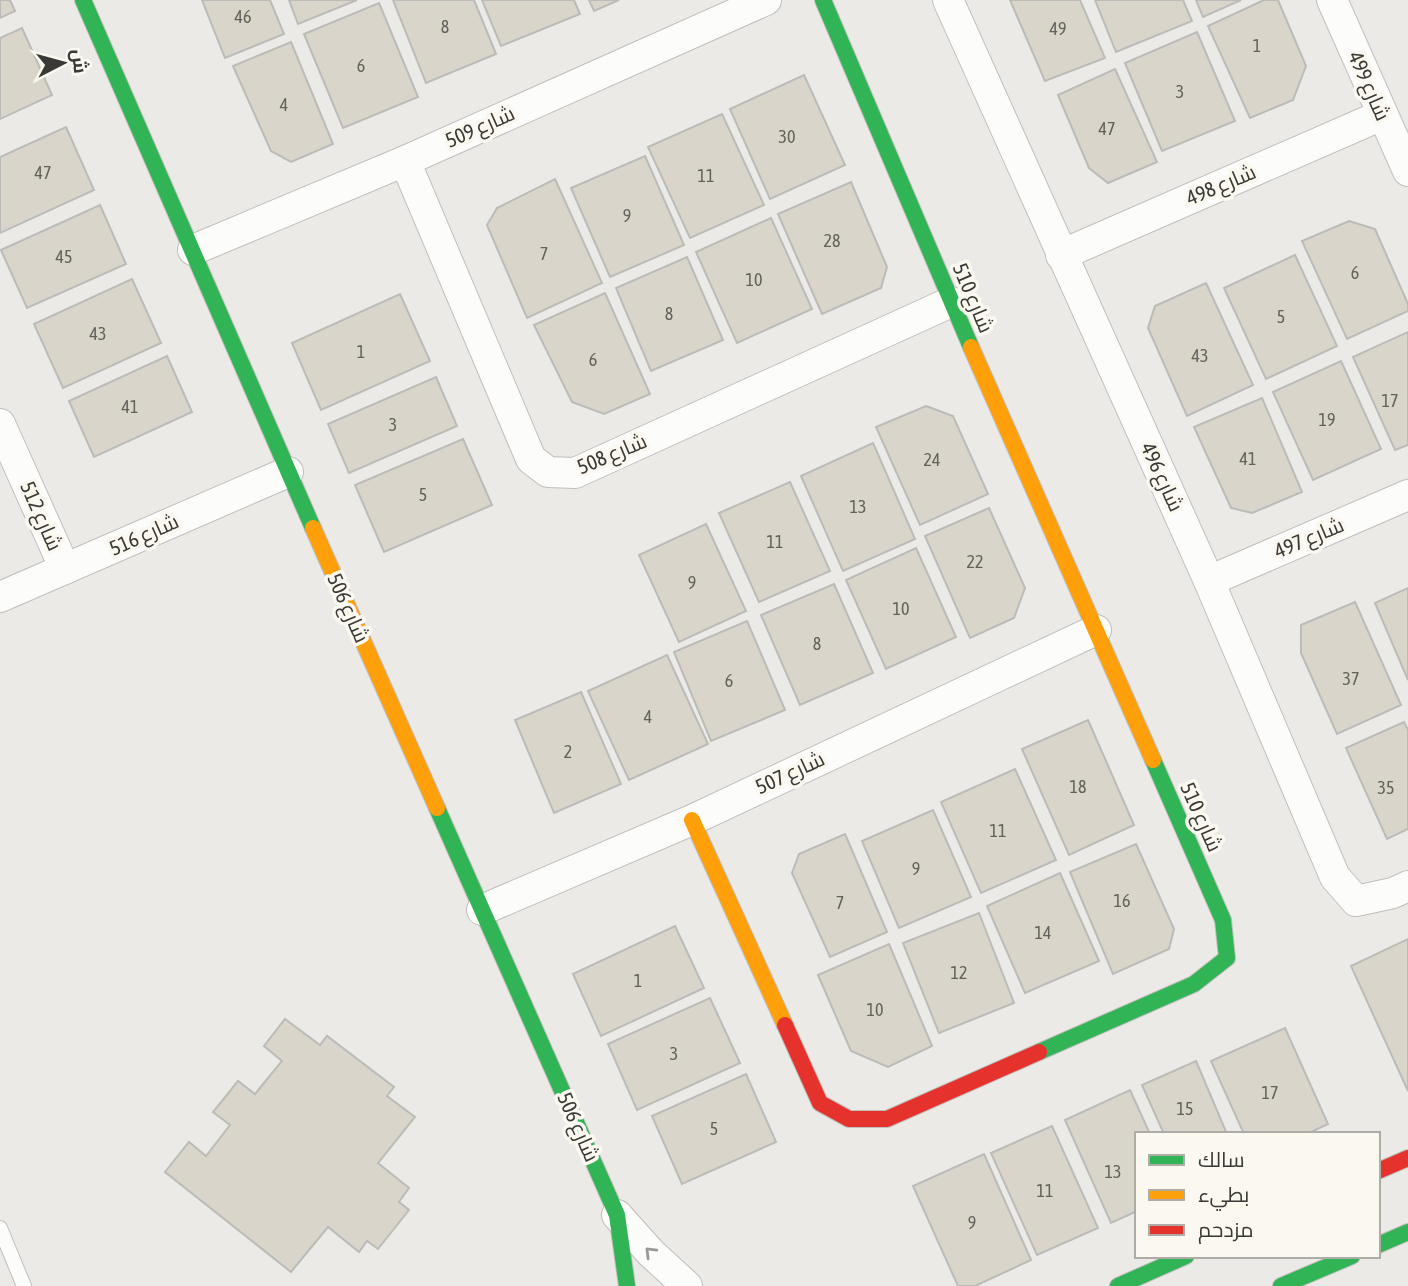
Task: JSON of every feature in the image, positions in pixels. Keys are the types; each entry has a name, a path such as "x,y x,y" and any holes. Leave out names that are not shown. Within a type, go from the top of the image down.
{"street":[{"name":"شارع 506","path":"83,0 288,472 617,1215 627,1286"},
{"name":"شارع 509","path":"193,250 405,161 766,0"},
{"name":"شارع 510","path":"692,820 820,1103 849,1119 887,1119 1194,984 1227,958 1223,920 951,302 823,0"},
{"name":"شارع 496","path":"948,0 1209,581 1335,877 1356,901 1392,893 1408,886"},
{"name":"شارع 499","path":"1332,0 1408,171"},
{"name":"شارع 498","path":"1061,255 1382,115"},
{"name":"شارع 508","path":"405,161 531,459 548,472 575,473 951,302"},
{"name":"شارع 512","path":"0,424 65,569"},
{"name":"شارع 516","path":"0,597 288,472"},
{"name":"شارع 497","path":"1209,581 1408,495"},
{"name":"شارع 507","path":"482,910 692,820 1096,630"},
{"path":"1380,1170 1408,1158"},
{"name":"شارع 506","path":"617,1215 651,1253 687,1286"},
{"path":"1380,1244 1408,1233"},
{"path":"1118,1286 1181,1258"},
{"path":"1281,1286 1347,1258"}],"lane":[{"path":"0,1228 24,1286"}],"building":[{"path":"0,0 10,0 15,11 0,18"},
{"path":"202,0 270,0 284,34 225,58"},
{"path":"289,0 357,0 298,24"},
{"path":"393,0 474,0 496,54 426,83"},
{"path":"482,0 574,0 580,14 501,46"},
{"path":"589,0 619,0 594,11"},
{"path":"1010,0 1080,0 1105,58 1045,81"},
{"path":"1095,0 1183,0 1192,21 1116,52"},
{"path":"1196,0 1241,0 1203,17"},
{"path":"1264,0 1278,0 1306,66 1293,100 1250,118 1208,26"},
{"path":"379,3 418,97 343,128 304,34"},
{"path":"22,28 52,95 0,119 0,38"},
{"path":"1197,32 1235,121 1162,151 1125,63"},
{"path":"291,42 333,144 291,162 271,151 233,66"},
{"path":"1115,69 1157,162 1108,183 1089,168 1058,95"},
{"path":"804,75 845,165 770,199 730,109"},
{"path":"722,114 764,205 690,238 648,147"},
{"path":"66,127 94,190 0,233 0,157"},
{"path":"645,156 684,245 610,277 571,188"},
{"path":"555,179 602,283 527,318 487,225 497,208"},
{"path":"851,182 887,267 881,288 822,314 778,214"},
{"path":"100,205 126,264 27,308 1,250"},
{"path":"771,218 812,309 737,343 696,252"},
{"path":"1349,221 1375,229 1408,304 1408,311 1347,339 1302,241"},
{"path":"1295,255 1337,346 1266,379 1224,288"},
{"path":"687,257 723,340 651,371 616,288"},
{"path":"132,279 161,343 63,388 34,324"},
{"path":"1206,283 1253,385 1187,416 1148,328 1155,306"},
{"path":"605,293 650,394 604,414 572,402 534,325"},
{"path":"400,294 430,361 321,410 292,343"},
{"path":"1408,332 1408,445 1395,450 1353,357"},
{"path":"167,356 192,412 94,457 69,401"},
{"path":"1341,361 1381,449 1313,480 1273,392"},
{"path":"436,377 457,426 349,473 328,424"},
{"path":"1262,398 1302,492 1252,513 1231,508 1194,427"},
{"path":"926,406 953,416 988,494 920,525 876,427"},
{"path":"463,439 492,505 384,552 355,485"},
{"path":"873,443 915,539 843,571 801,476"},
{"path":"790,482 830,571 759,602 719,513"},
{"path":"989,508 1025,588 1014,618 970,638 925,536"},
{"path":"706,524 746,611 679,642 639,555"},
{"path":"916,548 956,637 886,669 846,580"},
{"path":"834,584 873,673 800,705 761,615"},
{"path":"1408,588 1408,680 1375,603"},
{"path":"1355,602 1401,705 1337,734 1301,653 1301,625"},
{"path":"747,621 785,710 711,741 674,652"},
{"path":"667,655 708,744 629,780 588,691"},
{"path":"581,692 621,784 554,813 515,720"},
{"path":"1088,720 1134,825 1069,855 1022,749"},
{"path":"1404,722 1408,730 1408,829 1387,839 1346,748"},
{"path":"1015,769 1056,860 981,893 941,802"},
{"path":"933,810 971,897 899,928 862,841"},
{"path":"845,834 887,932 830,957 792,873 799,854"},
{"path":"1136,844 1174,929 1169,949 1113,974 1070,872"},
{"path":"1060,873 1099,961 1025,993 987,906"},
{"path":"979,913 1014,1003 939,1033 903,943"},
{"path":"675,926 704,988 601,1036 573,974"},
{"path":"1408,939 1408,1091 1351,966"},
{"path":"889,944 932,1046 888,1067 851,1051 818,975"},
{"path":"710,998 740,1063 637,1110 608,1044"},
{"path":"285,1019 320,1045 327,1036 394,1087 387,1096 415,1117 378,1163 409,1188 399,1202 409,1210 378,1249 367,1241 359,1252 328,1227 291,1272 165,1172 189,1142 206,1156 230,1125 213,1112 238,1081 255,1094 282,1061 264,1046"},
{"path":"1285,1028 1328,1124 1311,1132 1243,1132 1211,1061"},
{"path":"1196,1061 1226,1132 1163,1132 1142,1085"},
{"path":"746,1074 776,1142 682,1184 652,1116"},
{"path":"1130,1090 1149,1132 1135,1132 1135,1212 1111,1223 1065,1120"},
{"path":"1052,1126 1098,1228 1037,1255 991,1153"},
{"path":"984,1154 1031,1260 975,1286 958,1286 913,1186"}],"traffic: fast":[{"path":"83,0 313,528"},
{"path":"823,0 971,347"},
{"path":"1039,1052 1194,984 1227,958 1223,920 1153,760"},
{"path":"437,808 617,1215 627,1286"},
{"path":"1380,1244 1408,1232"},
{"path":"1118,1286 1181,1258"},
{"path":"1281,1286 1347,1258"}],"traffic: slow":[{"path":"971,347 1153,760"},
{"path":"313,528 437,808"},
{"path":"692,820 785,1025"}],"traffic: jam":[{"path":"785,1025 820,1103 849,1119 887,1119 1039,1052"},
{"path":"1380,1170 1408,1158"}]}
